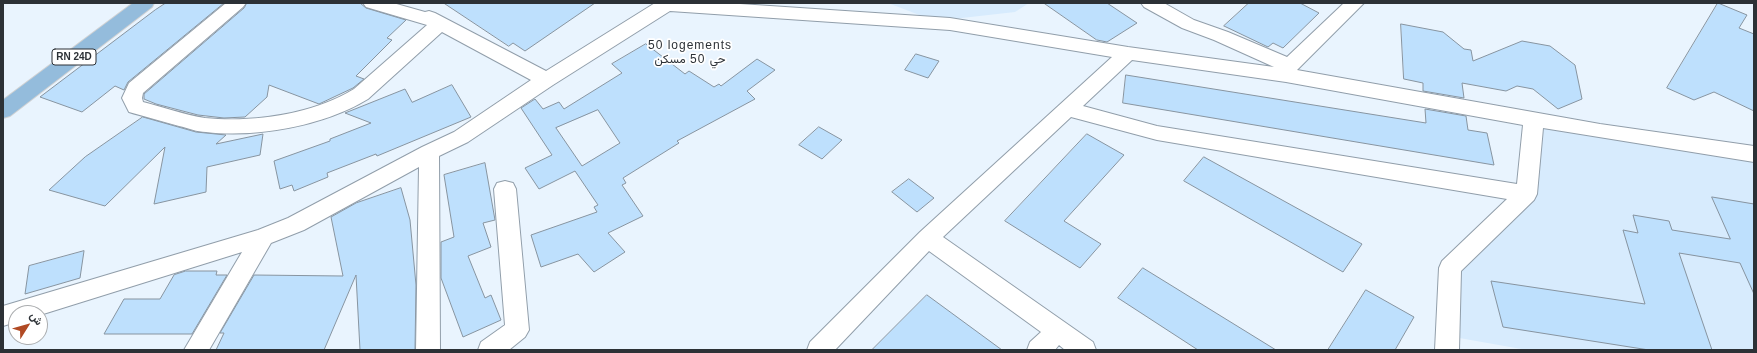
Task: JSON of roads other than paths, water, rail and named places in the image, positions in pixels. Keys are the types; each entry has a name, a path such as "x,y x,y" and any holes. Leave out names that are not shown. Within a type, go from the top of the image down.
{"main road":[{"name":"RN 24D","path":"3,111 145,3"}],"street":[{"path":"237,3 136,88 132,95 132,102 136,107 204,125 236,127 270,124 319,113 348,102 361,94 441,23"},
{"path":"372,3 441,23"},
{"path":"400,3 441,23 546,80"},
{"path":"1150,3 1188,24 1221,36 1288,71"},
{"path":"3,316 263,237 296,224 429,152 461,137 546,80 665,4 950,24 1128,53 1288,71 1600,131 1754,154"},
{"path":"1288,71 1349,5"},
{"path":"819,350 928,238 1128,53"},
{"path":"1067,109 1157,133 1467,183 1526,194"},
{"path":"1447,350 1450,268 1526,194 1534,119"},
{"path":"428,350 429,152"},
{"path":"490,350 517,330 505,189"},
{"path":"196,350 263,237"},
{"path":"928,238 1084,350"},
{"path":"1039,350 1057,331"}],"district":[{"name":"50 logements حي 50 مسكن","path":"690,53"}]}
